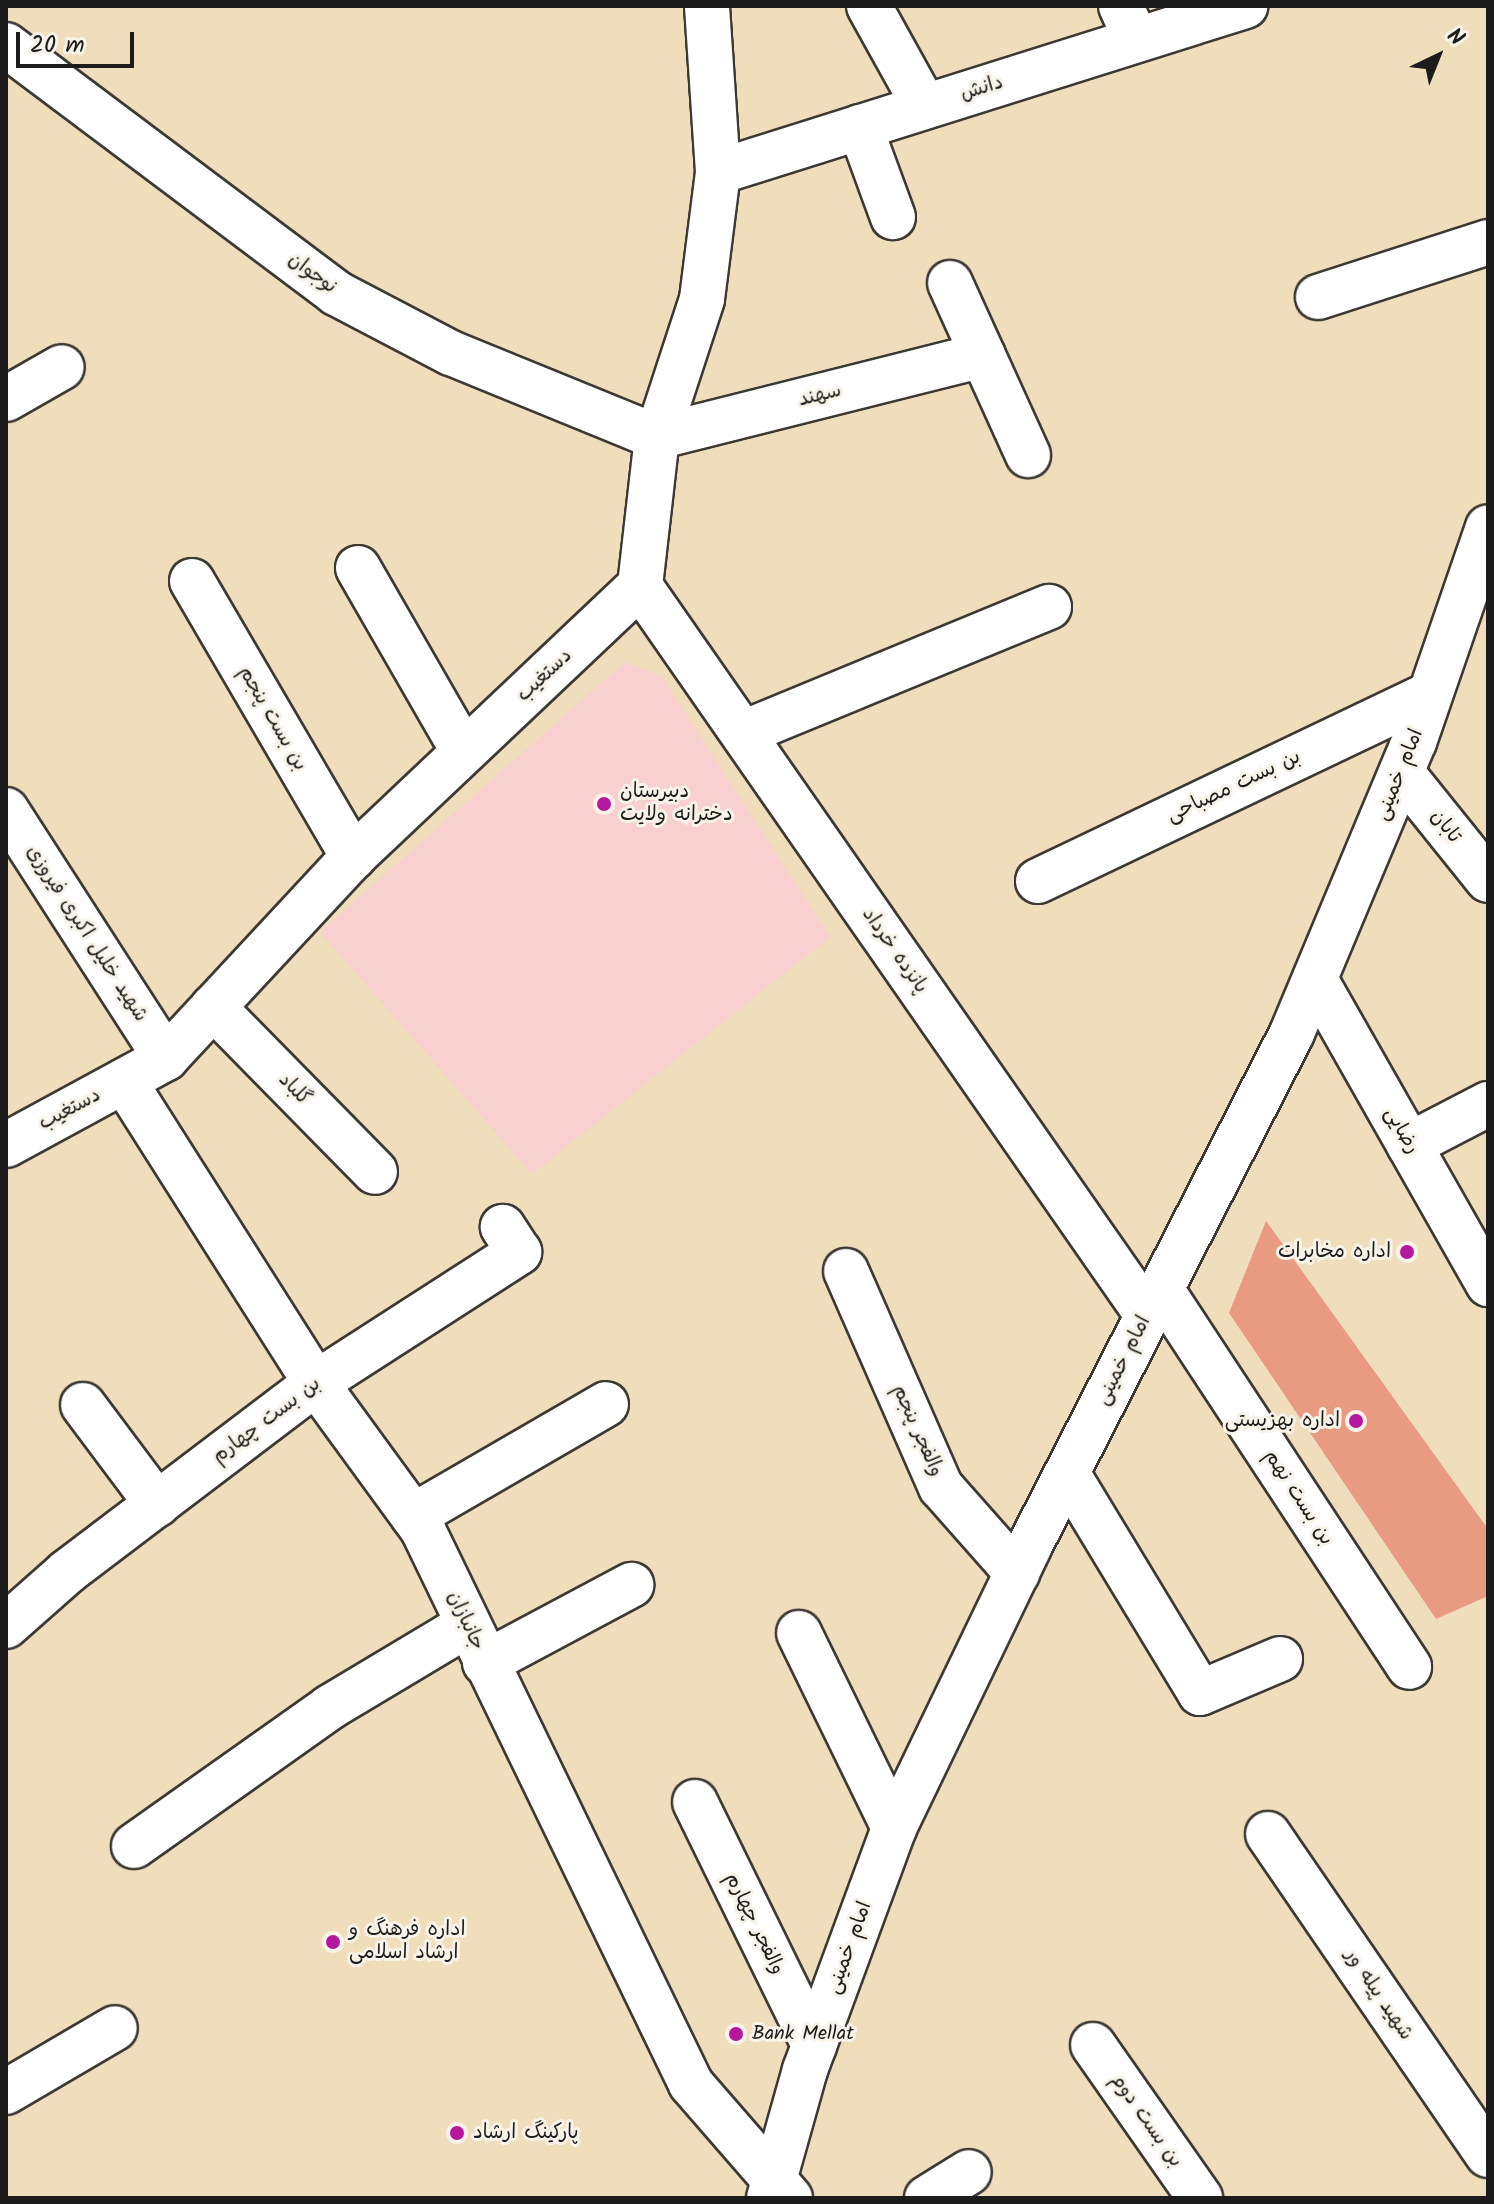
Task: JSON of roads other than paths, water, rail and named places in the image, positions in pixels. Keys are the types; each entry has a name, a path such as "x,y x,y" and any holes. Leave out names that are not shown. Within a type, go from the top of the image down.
{"street":[{"path":"640,586 657,437 702,299 718,172 707,6"},
{"path":"869,6 925,107"},
{"name":"دانش","path":"718,172 925,107 1129,23 1245,6"},
{"name":"نوجوان","path":"6,45 336,293 451,353 657,437"},
{"path":"860,127 893,217"},
{"path":"1318,297 1488,242"},
{"path":"950,283 1028,455"},
{"name":"سهند","path":"657,437 983,355"},
{"path":"6,399 62,367"},
{"name":"امام خمینی","path":"778,2191 814,2045 894,1828 1067,1473 1292,1033 1402,773 1488,527"},
{"path":"358,568 464,752"},
{"name":"بن بست پنجم","path":"192,581 353,857"},
{"name":"پانزده خرداد","path":"640,586 1154,1302"},
{"name":"دستغیب","path":"9,1137 166,1058 353,857 640,586"},
{"path":"743,733 1049,607"},
{"name":"بن بست مصباحی","path":"1038,881 1430,694"},
{"name":"تابان","path":"1402,773 1488,880"},
{"name":"شهید خلیل اکبری فیروزی","path":"6,810 166,1058"},
{"name":"رضایی","path":"1315,979 1488,1284"},
{"name":"گلباد","path":"213,1007 375,1172"},
{"name":"جانبازان","path":"124,1081 316,1383 413,1516 691,2084 778,2191"},
{"path":"1409,1145 1488,1104"},
{"name":"بن بست چهارم","path":"6,1626 67,1572 316,1383 519,1252 503,1227"},
{"name":"والفجر پنجم","path":"846,1271 941,1487 1017,1573"},
{"name":"بن بست نهم","path":"1154,1302 1409,1667"},
{"path":"413,1516 606,1404"},
{"path":"83,1405 157,1504"},
{"path":"1067,1473 1200,1693 1280,1659"},
{"path":"134,1846 330,1707 476,1644 631,1585"},
{"path":"799,1633 894,1828"},
{"name":"والفجر چهارم","path":"695,1802 814,2045"},
{"name":"شهید پیله ور","path":"1268,1834 1488,2155"},
{"path":"6,2092 115,2028"},
{"name":"بن بست دوم","path":"1093,2045 1200,2198"},
{"path":"927,2198 969,2172"}],"place":[{"name":"دبیرستان دخترانه ولایت","path":"604,804"},
{"name":"اداره مخابرات","path":"1407,1252"},
{"name":"اداره بهزیستی","path":"1356,1421"},
{"name":"اداره فرهنگ و ارشاد اسلامی","path":"333,1942"},
{"name":"Bank Mellat","path":"736,2034"},
{"name":"پارکینگ ارشاد","path":"457,2133"}]}
